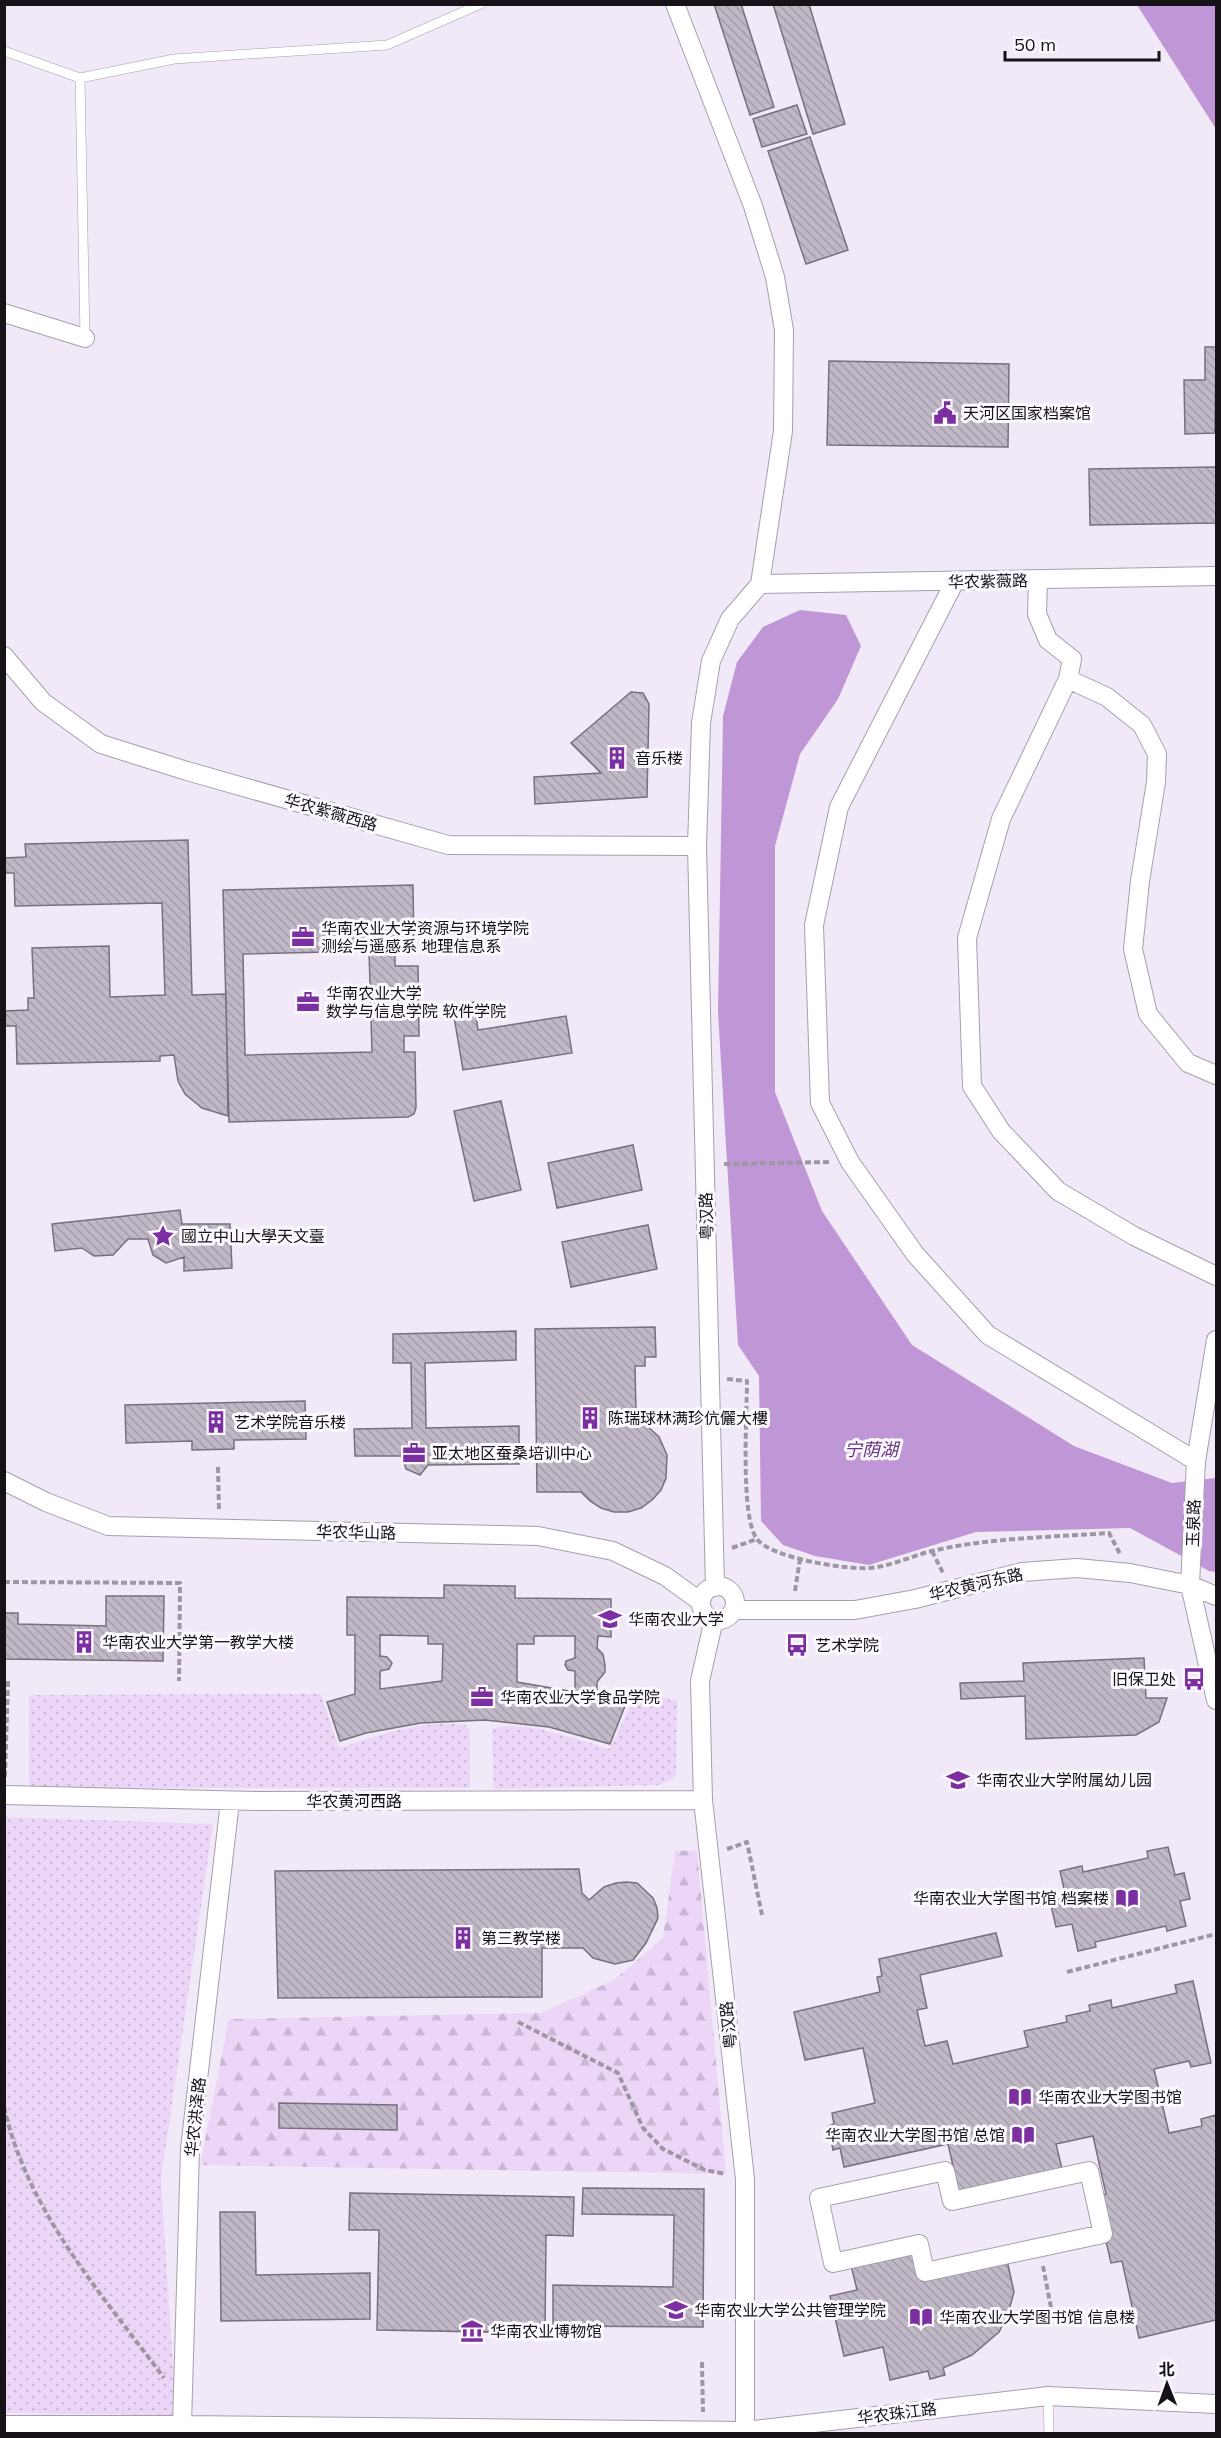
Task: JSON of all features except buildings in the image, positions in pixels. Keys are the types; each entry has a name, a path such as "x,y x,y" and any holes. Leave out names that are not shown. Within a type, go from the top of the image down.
{"street":[{"path":"675,4 753,206 775,277 784,330 783,431 760,585"},
{"path":"4,313 85,338"},
{"name":"华农紫薇路","path":"760,585 1216,576"},
{"path":"1038,580 1037,614 1048,640 1072,660 1068,679 1001,819 967,938 972,1086 1001,1131 1058,1191 1134,1236 1216,1276"},
{"path":"955,581 838,807 814,925 820,1103 850,1162 915,1254 988,1335 1196,1461"},
{"name":"粤汉路","path":"715,1587 697,846 701,723 711,661 730,619 760,585"},
{"name":"华农紫薇西路","path":"4,656 43,702 101,744 187,771 448,845 697,846"},
{"path":"1068,679 1107,697 1142,725 1157,754 1156,782 1140,881 1133,949 1148,1014 1188,1063 1216,1075"},
{"name":"玉泉路","path":"1216,1346 1196,1461 1190,1585 1216,1700"},
{"name":"华农华山路","path":"4,1481 46,1502 108,1526 538,1536 613,1551 665,1576 701,1602"},
{"name":"华农黄河东路","path":"733,1611 855,1610 1022,1572 1077,1568 1130,1573 1190,1585 1216,1596"},
{"path":"715,1587 725,1588 733,1595 733,1611 725,1618 714,1619 704,1613 701,1602 706,1592 715,1587"},
{"name":"粤汉路","path":"714,1619 700,1681 703,1800 745,2178 745,2432"},
{"name":"华农黄河西路","path":"5,1795 230,1801 703,1800"},
{"name":"华农洪泽路","path":"183,2429 190,2150 230,1801"},
{"path":"945,2171 952,2201 1089,2171 1103,2234 1040,2248 926,2272 919,2244 833,2263 819,2198 945,2171"},
{"name":"华农珠江路","path":"4,2425 65,2429 745,2432 1048,2396 1216,2404"}],"lane":[{"path":"4,51 80,78 174,59 387,45 481,4"},
{"path":"80,78 85,338"},
{"path":"1048,2396 1049,2433"}],"path":[{"path":"705,1164 850,1162"},
{"path":"747,1381 748,1512 757,1539 777,1553 800,1559 869,1568 907,1560 932,1551 999,1542 1109,1533"},
{"path":"218,1467 219,1511"},
{"path":"932,1551 951,1589"},
{"path":"792,1610 800,1559"},
{"path":"4,1582 180,1583 179,1681"},
{"path":"5,1795 8,1681"},
{"path":"709,1856 747,1842 762,1915"},
{"path":"1067,1972 1216,1934"},
{"path":"518,2022 618,2073 643,2128 663,2149 705,2170 745,2178"},
{"path":"5,2110 13,2142 30,2182 63,2242 182,2404"},
{"path":"1040,2248 1053,2318"},
{"path":"702,2362 704,2431"}],"green space":[{"path":"644,1691 677,1701 676,1774 673,1779 658,1785 493,1789 492,1729 504,1726 534,1728 610,1749 637,1692"},
{"path":"321,1694 339,1748 385,1733 417,1726 466,1725 470,1731 470,1788 29,1788 29,1695"},
{"path":"5,1817 213,1824 161,2179 176,2415 5,2413"},
{"path":"697,1850 726,2174 200,2165 229,2019 541,2013 614,1980 663,1938 675,1851"}],"water":[{"path":"1137,5 1216,5 1216,129"},
{"name":"宁荫湖","path":"800,610 846,615 861,646 838,699 800,754 775,846 775,1092 822,1211 912,1345 1074,1446 1172,1483 1216,1478 1216,1572 1209,1571 1130,1528 976,1532 869,1565 815,1556 783,1545 761,1521 759,1376 738,1345 718,1012 723,716 737,662 763,627"}],"place":[{"name":"天河区国家档案馆","path":"945,413"},
{"name":"音乐楼","path":"617,758"},
{"name":"华南农业大学资源与环境学院 测绘与遥感系 地理信息系","path":"303,937"},
{"name":"华南农业大学 数学与信息学院 软件学院","path":"308,1002"},
{"name":"國立中山大學天文臺","path":"163,1236"},
{"name":"陈瑞球林满珍伉儷大樓","path":"590,1418"},
{"name":"艺术学院音乐楼","path":"216,1422"},
{"name":"亚太地区蚕桑培训中心","path":"414,1453"},
{"name":"华南农业大学","path":"610,1619"},
{"name":"华南农业大学第一教学大楼","path":"84,1642"},
{"name":"艺术学院","path":"797,1645"},
{"name":"旧保卫处","path":"1194,1679"},
{"name":"华南农业大学食品学院","path":"482,1697"},
{"name":"华南农业大学附属幼儿园","path":"958,1780"},
{"name":"华南农业大学图书馆 档案楼","path":"1127,1898"},
{"name":"第三教学楼","path":"463,1938"},
{"name":"华南农业大学图书馆","path":"1020,2097"},
{"name":"华南农业大学图书馆 总馆","path":"1023,2135"},
{"name":"华南农业大学公共管理学院","path":"676,2310"},
{"name":"华南农业大学图书馆 信息楼","path":"921,2317"},
{"name":"华南农业博物馆","path":"472,2331"}]}
